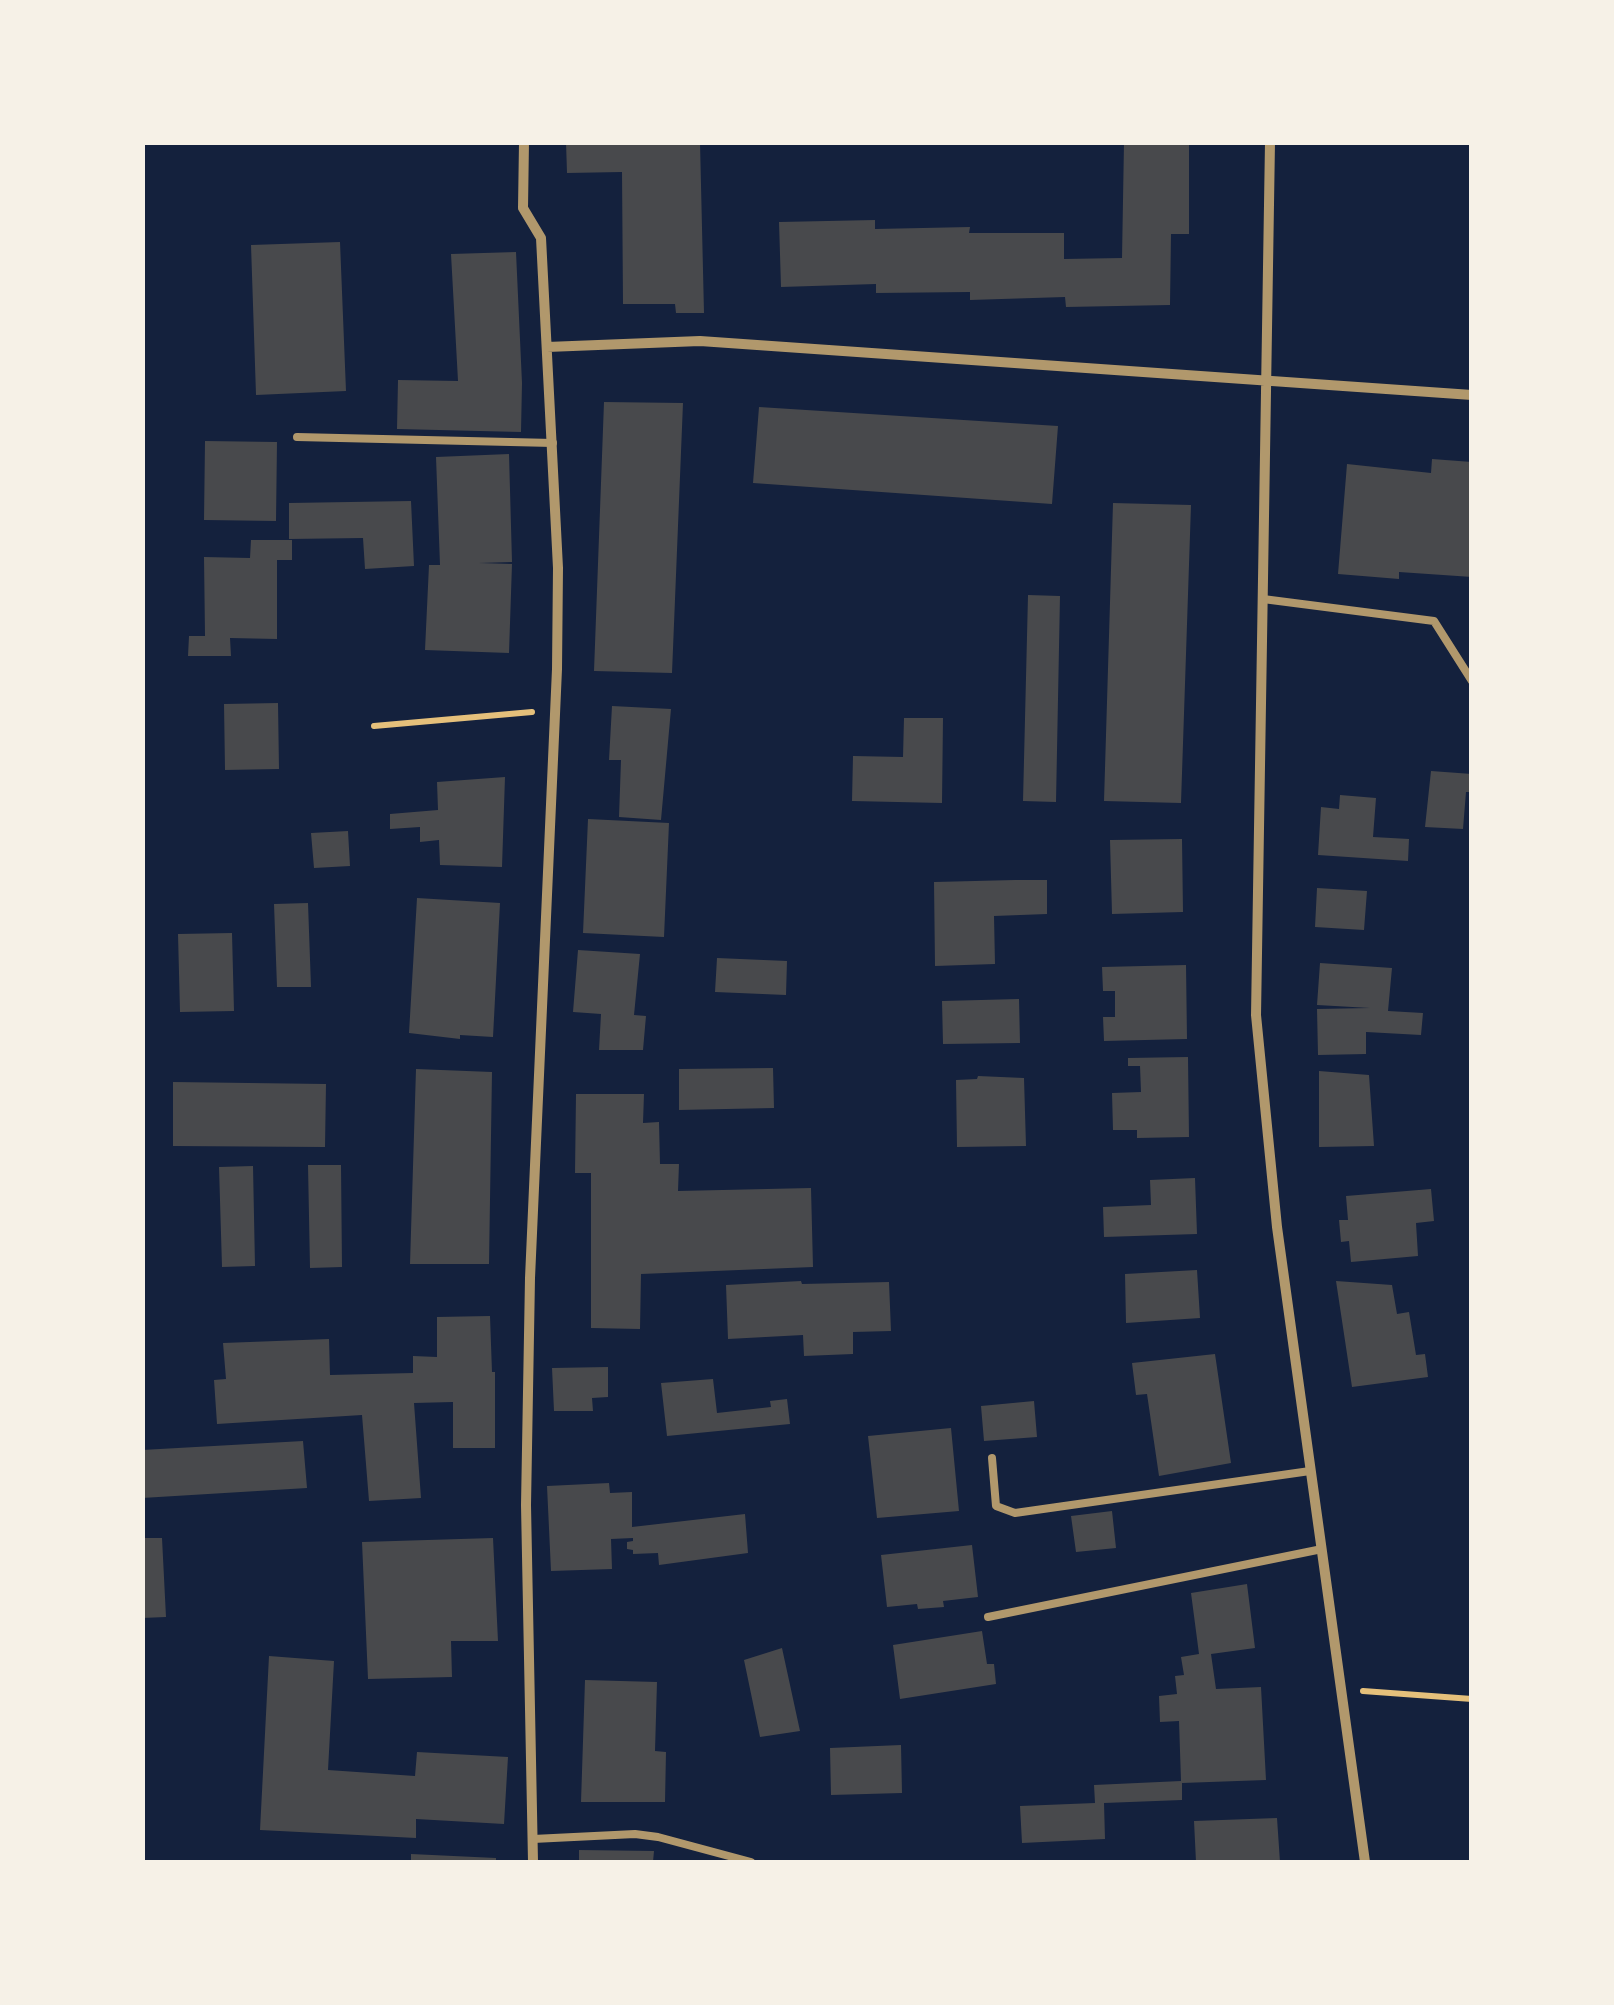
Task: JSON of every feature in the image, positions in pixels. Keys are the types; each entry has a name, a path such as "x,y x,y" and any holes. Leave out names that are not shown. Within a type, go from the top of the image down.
{"street":[{"path":"524,142 524,208 542,238 558,568 556,710 539,1044 527,1448 534,1862"},
{"path":"1270,142 1256,1015 1277,1227 1365,1862"},
{"path":"547,347 700,341 1472,395"}],"lane":[{"path":"297,437 553,443"},
{"path":"1263,598 1434,621 1472,681"},
{"path":"992,1458 996,1506 1015,1512 1310,1471"},
{"path":"988,1616 1322,1549"},
{"path":"533,1839 635,1834 750,1862"}],"path":[{"path":"374,726 556,710"},
{"path":"1341,1689 1472,1700"}],"building":[{"path":"566,142 700,142 704,313 676,313 675,304 623,304 622,172 567,173"},
{"path":"1124,142 1189,142 1189,234 1171,234 1170,305 1066,307 1065,297 970,300 970,292 876,293 876,284 781,287 779,222 875,220 875,229 970,227 969,233 1064,233 1064,259 1122,258"},
{"path":"340,242 346,391 256,395 251,245"},
{"path":"516,252 521,432 397,429 398,380 458,381 451,254"},
{"path":"604,402 683,403 672,673 594,671"},
{"path":"759,407 1058,426 1052,504 753,483"},
{"path":"205,441 277,442 276,521 204,520"},
{"path":"509,454 512,562 479,563 512,564 509,653 425,650 429,565 440,565 436,457"},
{"path":"1432,459 1472,462 1472,577 1399,572 1399,579 1338,574 1347,464 1431,473"},
{"path":"411,501 414,566 365,569 363,538 289,539 289,503"},
{"path":"1113,503 1191,505 1181,803 1104,801"},
{"path":"251,540 292,540 292,560 277,560 277,639 230,638 231,656 188,656 189,636 205,636 204,557 250,558"},
{"path":"1028,595 1060,596 1056,802 1023,801"},
{"path":"278,703 279,769 225,770 224,704"},
{"path":"612,706 671,709 661,820 619,817 621,760 609,760"},
{"path":"904,718 943,718 942,803 852,801 853,756 903,757"},
{"path":"1431,771 1472,774 1472,792 1466,792 1463,829 1425,827"},
{"path":"505,777 502,867 440,865 439,840 420,842 420,827 390,829 390,814 438,810 437,782"},
{"path":"1340,795 1376,798 1373,837 1409,839 1408,861 1318,855 1321,807 1339,809"},
{"path":"588,819 669,823 664,937 583,933"},
{"path":"348,831 350,866 314,868 311,833"},
{"path":"1182,839 1183,912 1112,914 1110,840"},
{"path":"1047,880 1047,914 994,916 995,964 935,966 934,882"},
{"path":"1317,888 1367,891 1364,930 1315,927"},
{"path":"417,898 500,903 493,1037 460,1035 460,1039 409,1033"},
{"path":"308,903 311,987 277,987 274,904"},
{"path":"232,933 234,1011 180,1012 178,934"},
{"path":"578,950 640,954 634,1015 646,1016 643,1050 599,1050 601,1014 573,1012"},
{"path":"717,958 787,961 786,995 715,992"},
{"path":"1320,963 1392,968 1388,1011 1423,1013 1421,1035 1366,1032 1366,1054 1318,1055 1317,1009 1370,1008 1317,1005"},
{"path":"1186,965 1187,1039 1104,1041 1103,1017 1115,1017 1115,991 1103,991 1102,967"},
{"path":"1019,999 1020,1043 943,1044 942,1001"},
{"path":"1188,1057 1189,1137 1137,1138 1137,1130 1113,1130 1112,1093 1141,1092 1140,1066 1128,1066 1128,1058"},
{"path":"773,1068 774,1108 679,1110 679,1069"},
{"path":"416,1069 492,1072 489,1264 410,1264"},
{"path":"1319,1071 1369,1075 1374,1146 1319,1147"},
{"path":"978,1076 1024,1078 1026,1146 957,1147 956,1080"},
{"path":"173,1082 326,1084 325,1147 173,1146"},
{"path":"576,1094 644,1094 643,1123 659,1122 660,1164 679,1164 678,1191 811,1188 813,1267 641,1274 640,1329 591,1328 591,1173 575,1173"},
{"path":"308,1165 341,1165 342,1267 310,1268"},
{"path":"253,1166 255,1266 222,1267 219,1167"},
{"path":"1195,1178 1197,1234 1104,1237 1103,1207 1151,1205 1150,1180"},
{"path":"1431,1189 1434,1221 1416,1223 1418,1256 1351,1262 1349,1241 1341,1242 1339,1220 1348,1220 1346,1196"},
{"path":"1197,1270 1200,1318 1126,1323 1125,1274"},
{"path":"1336,1281 1392,1285 1397,1314 1409,1312 1416,1355 1425,1354 1428,1377 1352,1387"},
{"path":"889,1282 891,1331 853,1332 853,1354 804,1356 803,1335 728,1339 726,1285"},
{"path":"490,1316 495,1448 453,1448 453,1402 414,1403 421,1498 369,1501 362,1415 217,1424 214,1380 226,1379 223,1343 329,1339 330,1375 413,1373 413,1356 437,1357 437,1317"},
{"path":"1215,1354 1231,1463 1159,1476 1147,1394 1136,1395 1132,1363"},
{"path":"608,1367 608,1397 592,1398 593,1411 554,1411 552,1368"},
{"path":"713,1379 717,1413 771,1407 770,1401 787,1399 790,1424 667,1436 661,1383"},
{"path":"1034,1401 1037,1437 984,1441 981,1406"},
{"path":"951,1428 959,1511 877,1518 868,1436"},
{"path":"303,1441 307,1488 142,1498 142,1450"},
{"path":"609,1483 610,1493 632,1492 632,1527 745,1514 748,1553 659,1565 658,1553 633,1554 633,1550 627,1549 627,1542 633,1538 611,1539 612,1569 551,1571 547,1486"},
{"path":"1112,1511 1116,1548 1076,1552 1071,1516"},
{"path":"142,1538 162,1538 166,1617 142,1618"},
{"path":"493,1538 498,1641 451,1641 452,1677 368,1679 362,1542"},
{"path":"972,1545 978,1597 943,1601 944,1607 887,1607 881,1555"},
{"path":"1247,1584 1255,1648 1211,1654 1216,1689 1261,1687 1266,1780 1182,1783 1182,1800 1104,1803 1105,1839 1022,1843 1020,1806 1095,1803 1094,1785 1181,1781 1179,1721 1160,1722 1159,1696 1177,1694 1175,1676 1184,1675 1181,1657 1199,1654 1191,1593"},
{"path":"982,1631 987,1664 994,1664 996,1684 900,1699 893,1645"},
{"path":"782,1648 800,1731 760,1737 744,1660"},
{"path":"269,1656 334,1661 328,1770 415,1776 417,1752 508,1757 504,1824 416,1819 416,1838 260,1830"},
{"path":"585,1680 657,1682 655,1751 666,1752 665,1802 581,1802"},
{"path":"901,1745 902,1793 831,1795 830,1748"},
{"path":"1277,1818 1280,1862 1196,1862 1194,1821"},
{"path":"579,1850 654,1851 653,1862 579,1862"},
{"path":"411,1854 496,1858 496,1862 411,1862"}]}
